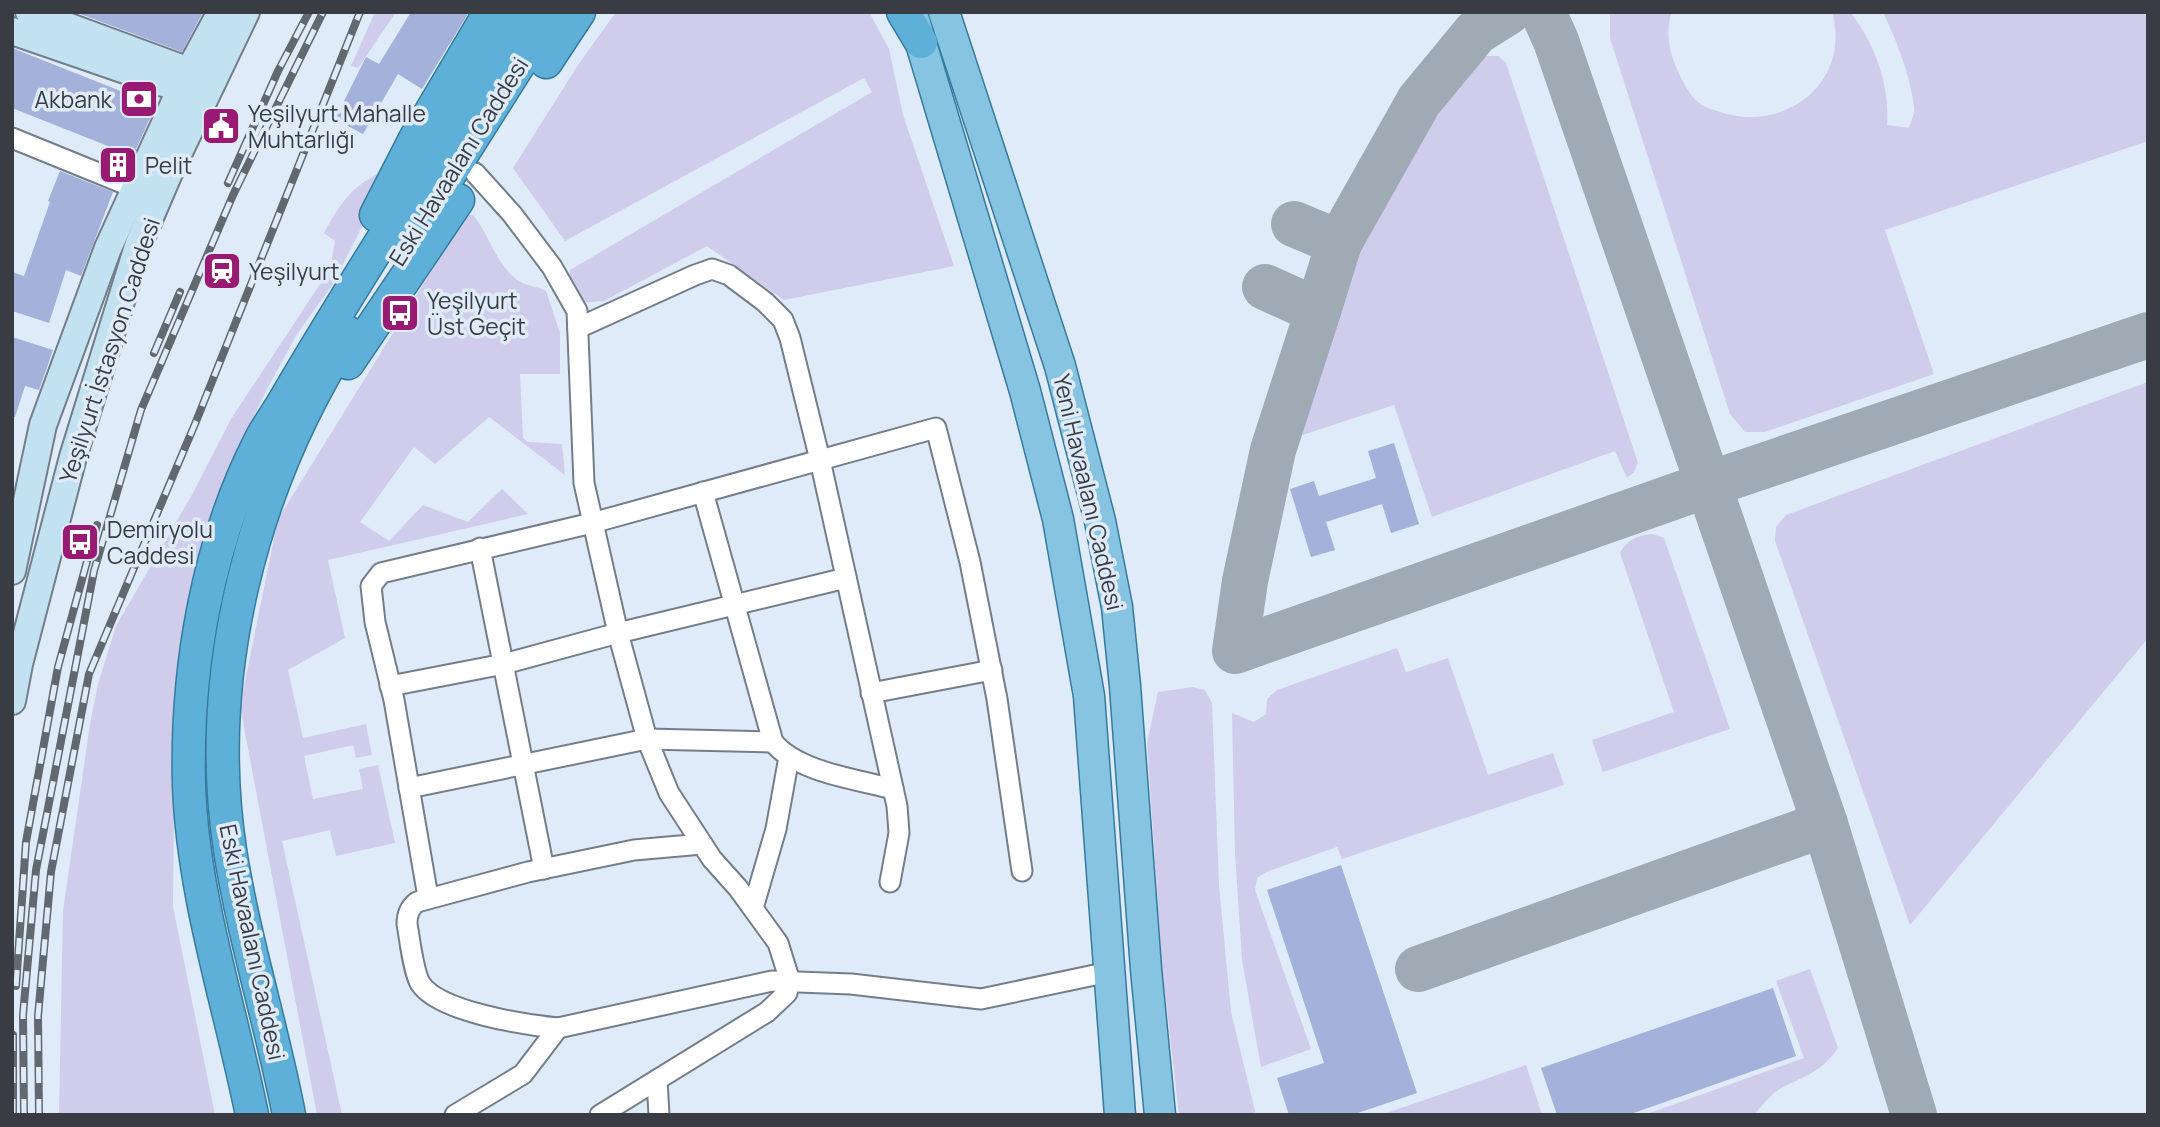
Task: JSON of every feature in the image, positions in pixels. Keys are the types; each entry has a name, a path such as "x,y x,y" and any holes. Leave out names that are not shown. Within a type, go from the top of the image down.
{"highway":[{"path":"261,439 278,387 384,201 415,139 490,12"},
{"name":"Eski Havaalanı Caddesi","path":"252,1115 202,903 193,844 189,784 192,690 202,619 214,566 230,514 261,439 318,341 526,12"},
{"name":"Eski Havaalanı Caddesi","path":"289,1115 248,941 230,849 224,772 227,689 243,581 273,484 334,357 552,12"},
{"path":"294,438 322,404 579,12"},
{"path":"903,12 921,42"}],"main road":[{"path":"29,12 193,83"},
{"name":"Yeşilyurt İstasyon Caddesi","path":"12,701 16,663 88,404 193,83 221,12"},
{"name":"Yeşilyurt İstasyon Caddesi","path":"12,570 15,530 54,394 108,248 135,188 193,83 246,12"},
{"name":"Yeni Havaalanı Caddesi","path":"911,12 1026,391 1058,519 1089,695 1120,1115"},
{"name":"Yeni Havaalanı Caddesi","path":"944,12 1060,366 1100,521 1117,607 1160,1115"},
{"path":"12,31 163,83 193,83"},
{"path":"54,394 62,407 72,409 88,404"},
{"path":"36,457 50,448 65,450 73,457"},
{"path":"1109,972 1146,969"}],"street":[{"path":"12,138 135,188"},
{"path":"475,173 512,214 557,274 577,311 584,483 618,633 647,739 669,793 712,859 778,943 790,981 787,993 767,1012 600,1115"},
{"path":"578,328 712,269 729,275 765,302 783,320 790,338 820,460 893,789 899,834 890,882"},
{"path":"428,897 390,686 375,622 371,592 375,578 381,573 592,523 936,428 970,562 992,670 1022,871"},
{"path":"703,492 773,742 789,757 808,766 893,789"},
{"path":"480,548 544,869"},
{"path":"390,686 504,664 618,633 846,578"},
{"path":"871,693 992,670"},
{"path":"409,788 647,739 773,742"},
{"path":"753,908 776,829 789,757"},
{"path":"702,844 634,850 428,897 412,906 407,916 419,982 441,1000 490,1017 558,1028 772,981 871,985 900,991 981,999 1109,972"},
{"path":"455,1115 523,1074 558,1028"},
{"path":"657,1080 659,1115"}],"shaded area":[{"path":"375,12 396,12 358,68 351,66"},
{"path":"616,12 869,12 889,49 903,115 954,266 784,300 707,246 604,301 580,303 571,290 570,270 872,92 864,78 565,241 513,168 578,65"},
{"path":"1610,12 1672,12 1668,33 1670,48 1674,63 1688,90 1705,107 1744,117 1768,116 1789,108 1808,96 1822,80 1832,60 1836,37 1832,12 1850,12 1867,37 1879,66 1886,95 1887,125 1909,128 1914,110 1910,83 1883,12 2148,12 2148,141 1885,230 1934,374 1765,432 1745,432 1730,414 1610,38"},
{"path":"1476,56 1498,56 1506,63 1638,463 1627,478 1615,451 1432,517 1394,405 1284,441 1344,277 1398,164 1452,75"},
{"path":"390,168 333,284 297,334 230,466 209,529 183,633 175,700 173,907 215,1115 59,1115 63,911 90,724 98,684 116,626 193,493 231,419 330,269 335,241 324,233 331,221 350,194 367,180"},
{"path":"466,215 473,215 511,275 522,283 546,291 560,333 560,374 520,374 523,438 528,442 562,444 565,475 489,417 435,464 414,447 360,522 389,541 423,505 468,522 502,489 528,514 328,560 345,638 288,670 303,738 366,724 372,755 356,758 353,745 304,756 313,799 363,789 359,769 378,765 395,843 336,856 330,830 282,841 342,1115 317,1115 240,706 278,519"},
{"path":"2148,382 2148,638 1910,925 1775,541 1776,527 1786,515"},
{"path":"1652,534 1664,538 1730,729 1603,772 1592,740 1674,712 1620,553 1633,539"},
{"path":"1397,648 1406,672 1448,658 1488,775 1553,753 1564,785 1342,859 1337,847 1266,872 1257,878 1255,890 1311,1049 1261,1067 1242,960 1235,853 1232,713 1254,722 1266,714 1267,699 1277,690"},
{"path":"1193,687 1205,690 1212,703 1219,886 1231,1012 1256,1115 1179,1115 1162,966 1147,743 1158,692"},
{"path":"1810,969 1838,1048 1825,1064 1778,1090 1754,1115 1644,1115 1804,1058 1776,981"},
{"path":"1526,1065 1542,1115 1381,1115"}],"building":[{"path":"75,12 203,12 182,52"},
{"path":"411,12 469,12 422,89 398,74 363,134 335,119 366,57 379,64"},
{"path":"12,48 156,105 126,171 105,163 113,148 12,108"},
{"path":"60,171 113,192 81,276 66,270 49,323 12,311 12,272 24,276"},
{"path":"12,337 53,350 39,390 25,386 15,417 12,417"},
{"path":"1394,443 1419,524 1391,533 1382,504 1326,522 1335,550 1311,557 1290,489 1314,481 1319,496 1376,478 1368,451"},
{"path":"1341,865 1417,1093 1352,1115 1289,1115 1277,1078 1324,1063 1267,890"},
{"path":"1773,988 1796,1056 1628,1115 1557,1115 1541,1068"}],"taxiway":[{"path":"1339,243 1419,101 1476,32 1508,12"},
{"path":"1543,12 1556,41 1825,824 1914,1115"},
{"path":"1294,224 1339,243 1318,311"},
{"path":"1265,287 1318,311 1273,450 1245,581 1235,651 1707,485 2148,335"},
{"path":"1418,969 1825,824"}],"railway":[{"path":"228,183 278,71 309,12"},
{"path":"24,1115 23,1015 36,870 94,571 141,410 233,195 323,12"},
{"path":"39,1115 38,1016 51,872 89,674 195,424 360,12"},
{"path":"154,353 180,292"},
{"path":"16,986 26,842 58,667 97,525"},
{"path":"13,1035 13,1115"}],"place":[{"name":"Akbank","path":"139,99"},
{"name":"Yeşilyurt Mahalle Muhtarlığı","path":"221,126"},
{"name":"Pelit","path":"118,165"},
{"name":"Yeşilyurt","path":"222,271"},
{"name":"Yeşilyurt Üst Geçit","path":"400,313"},
{"name":"Demiryolu Caddesi","path":"80,542"}]}
